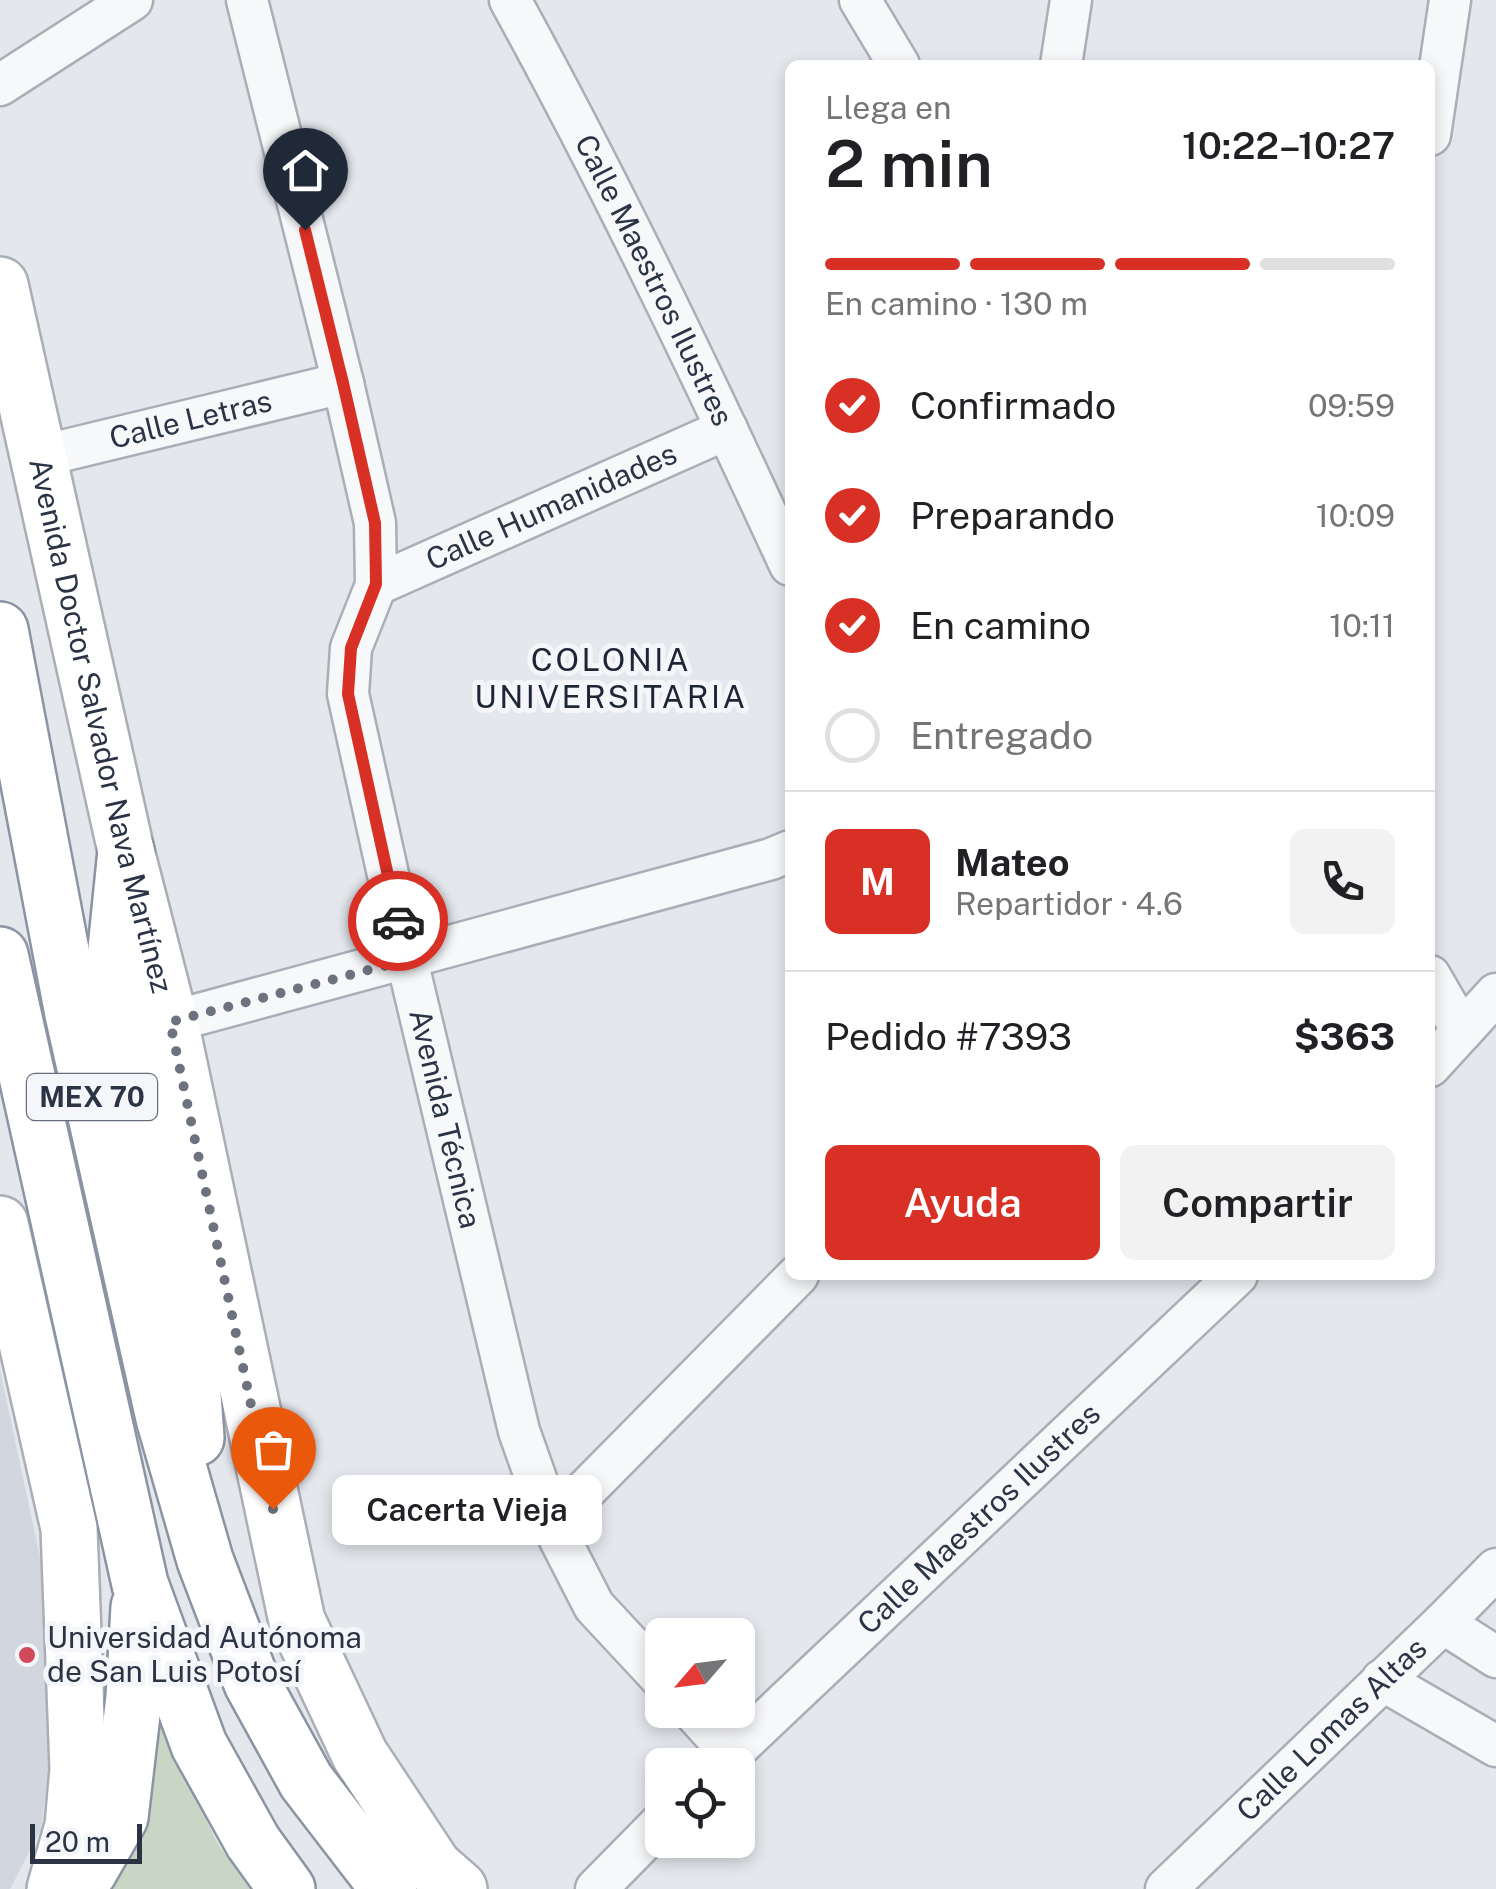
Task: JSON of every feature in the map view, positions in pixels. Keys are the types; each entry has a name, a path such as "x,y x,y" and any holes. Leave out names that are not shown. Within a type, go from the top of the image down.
{"main road":[{"name":"Avenida Doctor Salvador Nava Martínez","path":"0,285 126,852 170,1022 297,1622 360,1755 434,1867 459,1889"},
{"name":"MEX 70","path":"0,630 74,1014 164,1418 205,1560 252,1683 306,1780 390,1889"},
{"path":"126,852 116,949 188,1324 205,1560"},
{"name":"MEX 70","path":"0,955 140,1584 199,1745 253,1842 287,1889"},
{"path":"0,1224 69,1528 78,1768 73,1826 55,1889"},
{"path":"74,1889 89,1871 120,1816 134,1697 140,1584"}],"street":[{"path":"0,84 132,0"},
{"name":"Avenida Técnica","path":"247,0 375,523 376,584 351,648 348,694 518,1431 552,1524 594,1606 645,1661"},
{"name":"Calle Maestros Ilustres","path":"510,0 577,122 785,554"},
{"path":"860,0 896,60"},
{"path":"1062,60 1071,0"},
{"path":"1435,101 1450,0"},
{"name":"Calle Letras","path":"38,457 343,383"},
{"name":"Calle Humanidades","path":"376,584 728,429"},
{"path":"170,1022 407,960 785,853"},
{"path":"1435,985 1462,1031"},
{"path":"1435,1061 1496,994"},
{"path":"552,1524 793,1280"},
{"name":"Calle Maestros Ilustres","path":"737,1748 1233,1280"},
{"name":"Calle Lomas Altas","path":"1166,1889 1496,1568"},
{"path":"1443,1623 1496,1657"},
{"path":"1382,1680 1496,1746"},
{"path":"596,1889 645,1839"}],"shaded area":[{"name":"Universidad Autónoma de San Luis Potosí","path":"0,1370 51,1609 57,1701 41,1829 10,1889 0,1889"}],"green space":[{"path":"147,1648 174,1754 218,1844 250,1889 107,1889"}],"way so far":[{"path":"273,1509 170,1022 407,960 398,921"}],"place":[{"name":"Cacerta Vieja","path":"273,1509"},
{"name":"Universidad Autónoma de San Luis Potosí","path":"27,1655"}],"district":[{"name":"COLONIA UNIVERSITARIA","path":"611,678"}],"route":[{"path":"305,230 375,523 376,584 351,648 348,694 398,921"}]}
